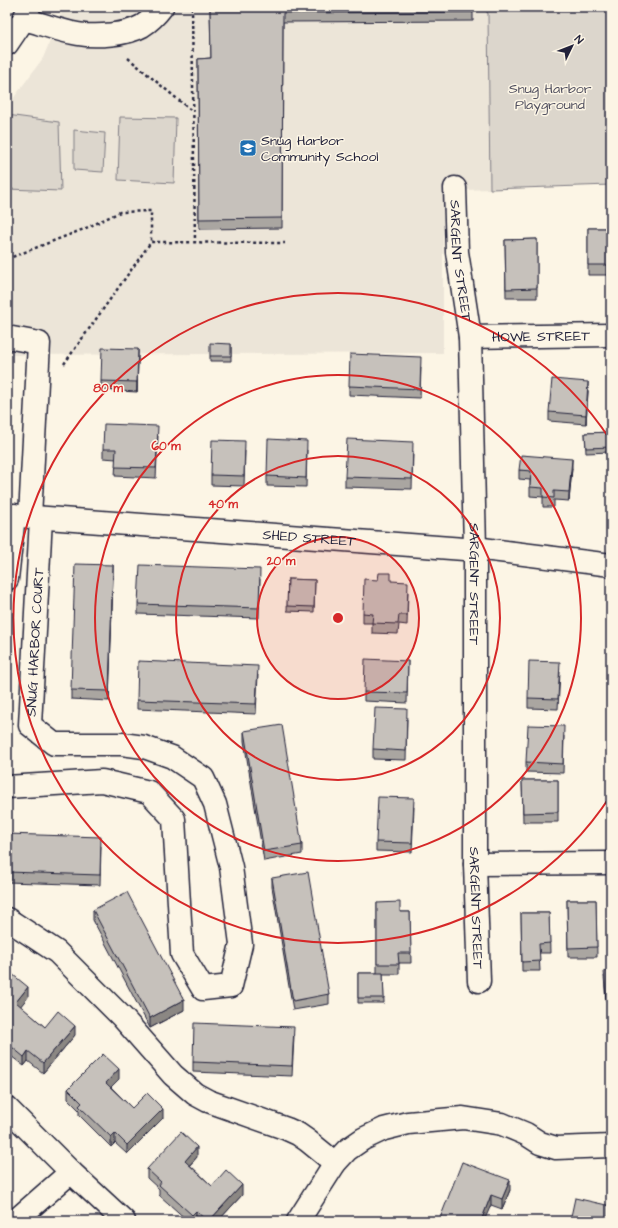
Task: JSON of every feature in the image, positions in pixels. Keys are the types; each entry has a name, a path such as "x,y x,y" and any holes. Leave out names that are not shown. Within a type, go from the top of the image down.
{"street":[{"path":"7,44 27,13 78,34 102,36 116,34 140,27 156,15 162,7"},
{"name":"SARGENT STREET","path":"455,188 457,252 470,337 475,548 474,864 479,981"},
{"name":"HOWE STREET","path":"470,337 611,335"},
{"path":"7,337 39,343 23,516 7,579"},
{"name":"SHED STREET","path":"23,516 464,549 475,548 611,565"},
{"name":"SNUG HARBOR COURT","path":"7,787 102,781 149,792 174,819 182,954 203,989 231,986 241,944 231,867 215,804 203,778 172,757 144,747 122,744 54,744 30,725 23,516"},
{"path":"474,864 611,863"},
{"path":"7,919 57,952 122,1017 173,1075 195,1094 208,1101 298,1134 335,1163"},
{"path":"7,1108 71,1172 124,1221"},
{"path":"298,1221 335,1163 347,1150 363,1139 384,1129 408,1123 463,1118 502,1124 526,1134 540,1143 556,1148 611,1146"},
{"path":"16,1221 71,1172"}],"path":[{"path":"192,7 195,242"},
{"path":"116,34 118,50 193,112"},
{"path":"7,259 84,229 120,212 151,210 151,242 62,365"},
{"path":"151,242 285,243"}],"shaded area":[{"name":"Snug Harbor Community School","path":"64,7 488,7 490,189 443,191 443,353 7,355 7,107 43,58"}],"green space":[{"name":"Snug Harbor Playground","path":"487,7 611,7 611,185 490,189"},
{"path":"7,115 59,122 61,191 7,189"},
{"path":"120,117 176,118 174,183 118,180"},
{"path":"74,130 105,133 103,172 74,170"}],"building":[{"path":"210,7 473,7 473,12 283,13 282,218 199,219 198,59 211,58"},
{"path":"588,228 611,228 611,265 588,265"},
{"path":"537,239 537,288 506,289 505,240"},
{"path":"210,343 231,344 231,356 210,356"},
{"path":"102,348 138,349 137,382 101,381"},
{"path":"350,354 421,357 420,389 349,386"},
{"path":"552,379 588,382 586,415 549,412"},
{"path":"104,424 158,426 156,468 115,467 116,449 103,449"},
{"path":"611,432 611,447 586,448 585,433"},
{"path":"268,439 307,441 306,478 267,476"},
{"path":"347,439 413,442 412,479 345,477"},
{"path":"212,440 245,441 244,476 211,475"},
{"path":"521,455 572,459 569,492 554,491 554,498 543,497 543,488 530,487 531,471 519,470"},
{"path":"75,564 113,565 109,691 71,690"},
{"path":"140,565 260,569 259,608 138,604"},
{"path":"379,573 391,573 391,581 408,582 407,615 399,615 398,624 372,623 373,614 363,613 364,579 378,580"},
{"path":"288,579 315,580 314,607 287,606"},
{"path":"365,659 408,661 407,693 364,692"},
{"path":"138,661 258,666 256,704 137,700"},
{"path":"529,661 560,662 558,699 528,698"},
{"path":"375,708 407,709 406,751 373,749"},
{"path":"282,725 302,845 264,851 244,731"},
{"path":"528,725 564,726 563,764 526,762"},
{"path":"522,780 558,780 558,812 523,813"},
{"path":"378,797 414,798 412,843 376,842"},
{"path":"7,834 101,837 100,875 7,872"},
{"path":"308,872 329,994 293,1001 272,878"},
{"path":"127,892 184,1000 150,1018 93,910"},
{"path":"567,900 596,900 597,947 568,948"},
{"path":"400,902 400,912 410,912 411,953 398,953 399,964 377,964 377,903"},
{"path":"521,913 549,913 550,943 539,944 540,961 522,962"},
{"path":"604,971 611,971 611,996 606,996"},
{"path":"358,973 383,973 384,998 358,998"},
{"path":"12,974 28,987 16,1002 45,1027 58,1011 75,1026 43,1063 28,1051 24,1057 7,1043 7,980"},
{"path":"194,1023 294,1027 292,1066 193,1062"},
{"path":"103,1054 119,1069 106,1083 132,1108 147,1093 163,1109 127,1145 115,1133 111,1137 79,1106 82,1103 68,1089"},
{"path":"181,1132 197,1147 185,1161 212,1186 226,1170 242,1185 209,1221 207,1221 196,1211 192,1215 159,1185 161,1182 147,1169"},
{"path":"462,1162 510,1180 502,1199 491,1195 481,1221 439,1221"},
{"path":"575,1198 611,1206 611,1221 570,1221"}],"place":[{"name":"Snug Harbor Community School","path":"248,148"}]}
